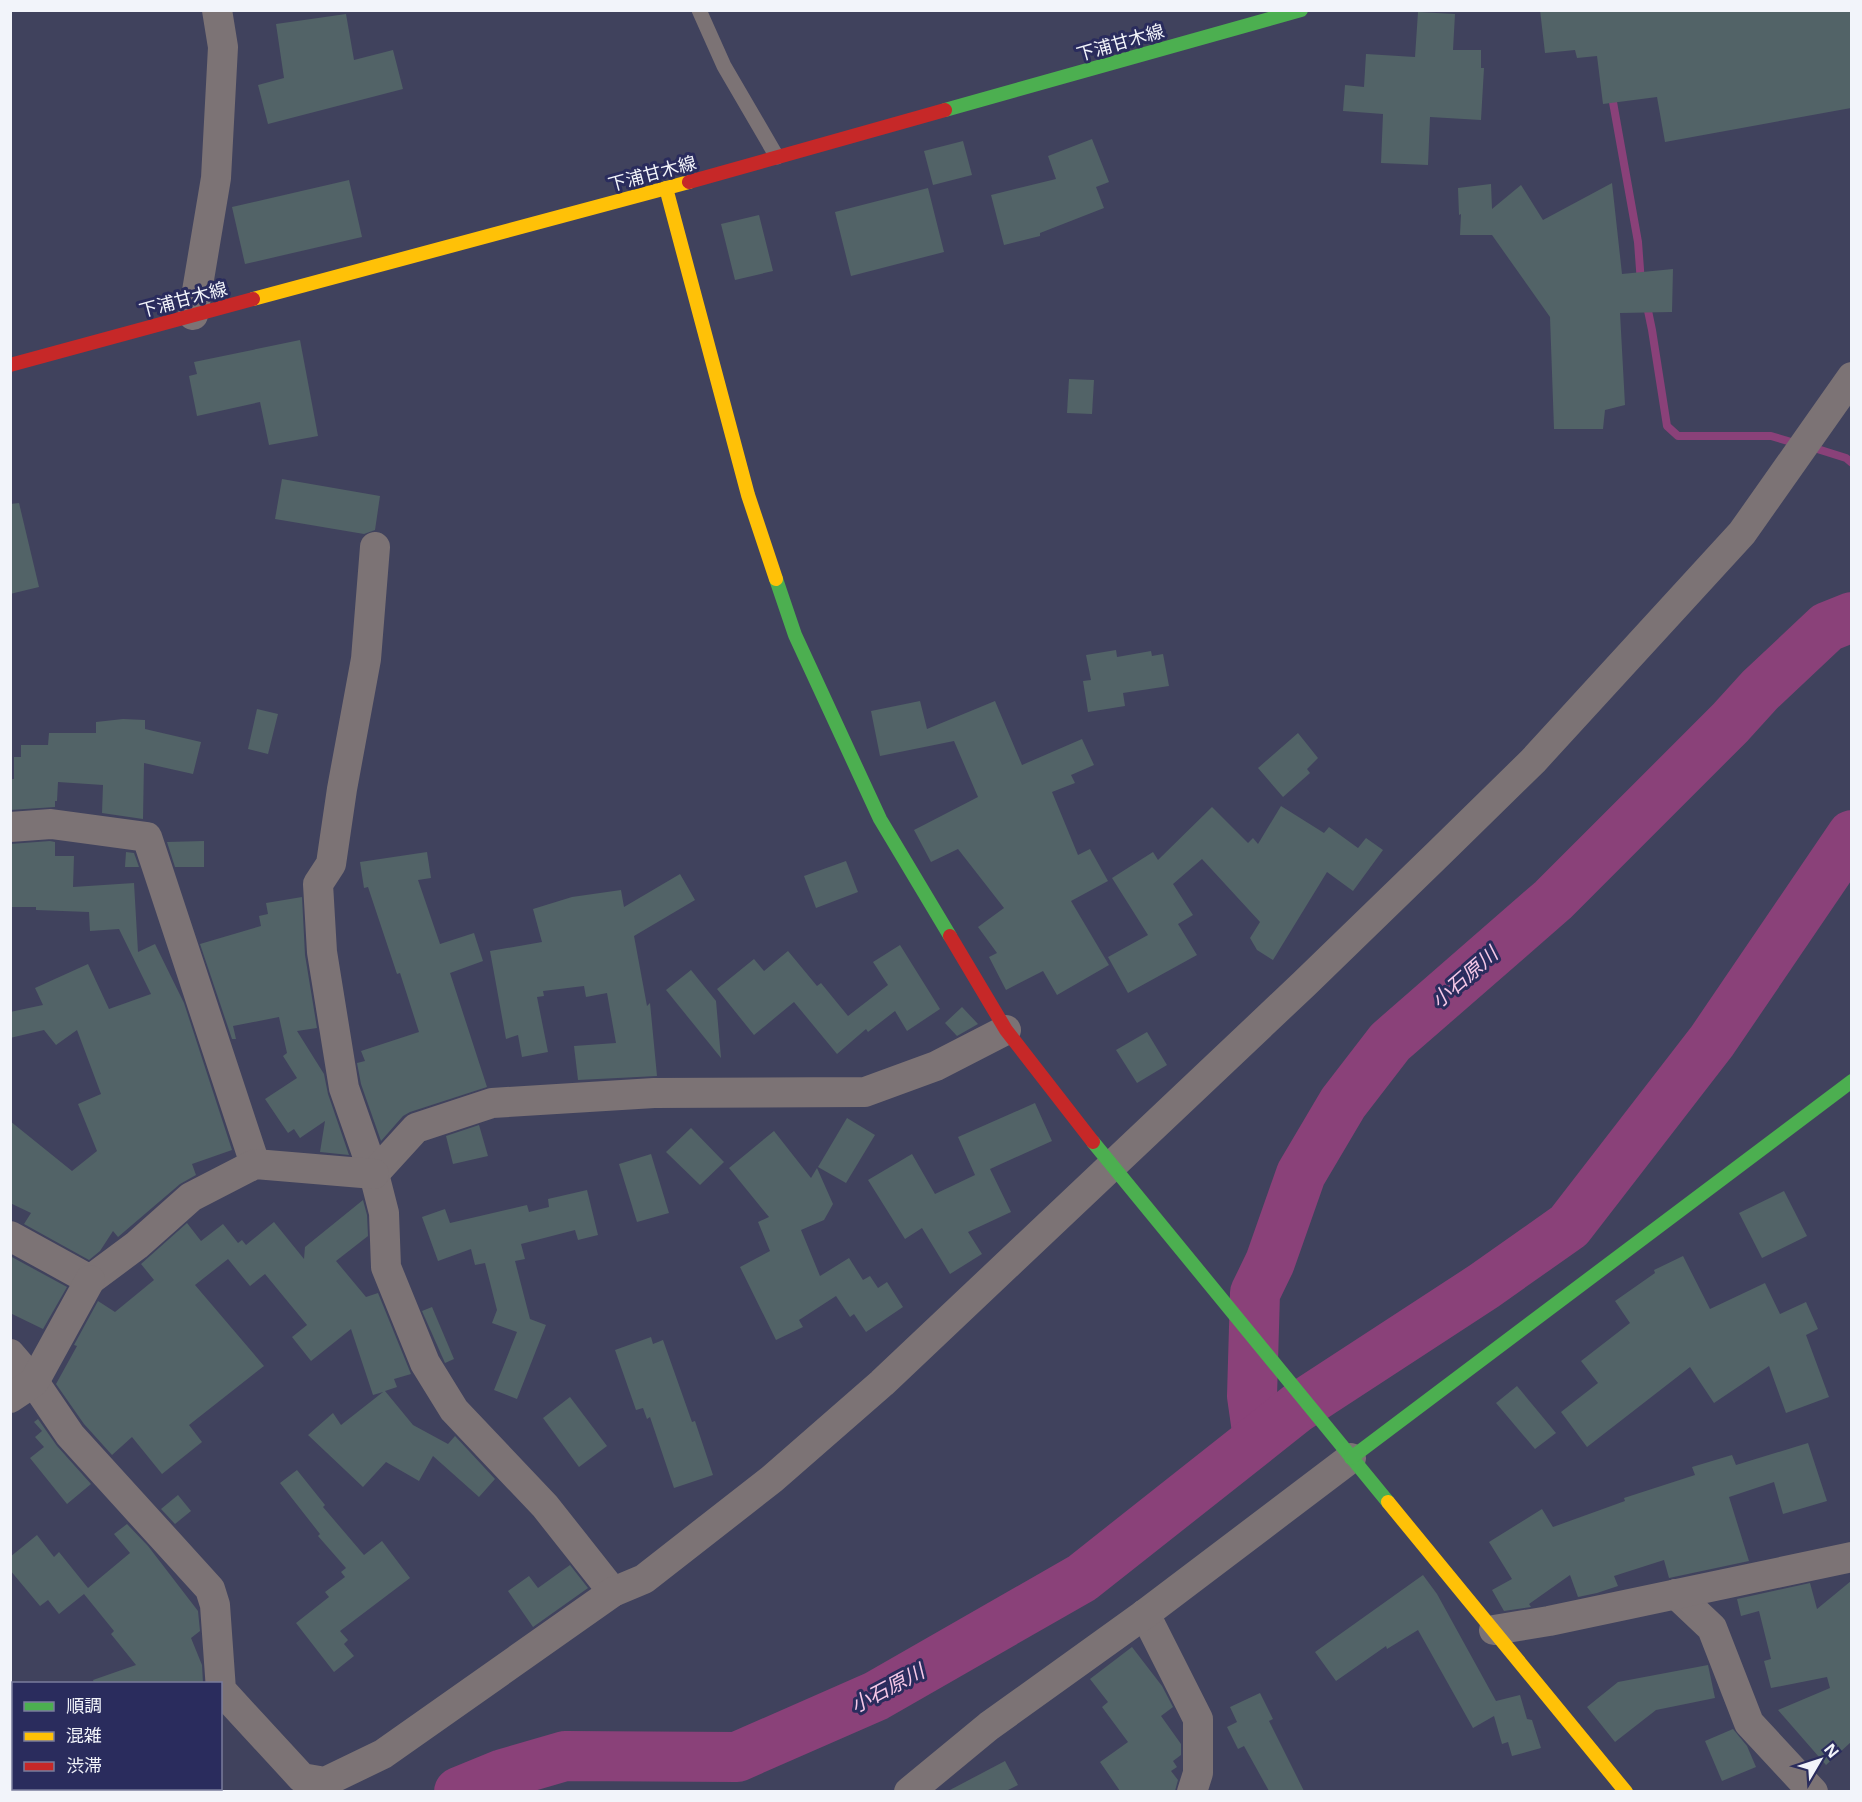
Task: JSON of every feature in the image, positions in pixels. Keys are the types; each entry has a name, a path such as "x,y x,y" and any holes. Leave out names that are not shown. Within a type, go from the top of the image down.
{"street":[{"path":"193,315 216,178 223,47 217,10"},
{"name":"下浦甘木線","path":"10,365 666,188 1301,10"},
{"path":"666,188 748,495 795,635 880,819 1006,1030 1117,1171 1626,1791"},
{"path":"222,1693 302,1778 325,1782 383,1754 613,1592 644,1579 772,1479 1117,1171 1304,984 1533,761 1742,533 1851,377"},
{"path":"375,547 366,659 331,864 318,884 322,952 344,1088 374,1174 384,1213 386,1267 425,1363 453,1410 546,1506 613,1592"},
{"path":"10,827 51,824 147,837 255,1164"},
{"path":"374,1174 416,1128 492,1103 654,1093 865,1092 936,1066 1006,1030"},
{"path":"909,1791 943,1780 989,1726 1145,1614 1851,1081"},
{"path":"22,1390 90,1280 137,1245 191,1197 255,1164 374,1174"},
{"path":"10,1236 90,1280"},
{"path":"10,1354 22,1390 70,1435 210,1589 215,1605 220,1682"},
{"path":"1494,1630 1549,1621 1851,1557"},
{"path":"1676,1594 1712,1628 1749,1723 1813,1791"},
{"path":"1145,1614 1198,1719 1198,1773 1192,1791"}],"lane":[{"path":"699,10 724,66 777,157"}],"building":[{"path":"1540,10 1851,10 1851,108 1665,142 1657,97 1603,104 1597,56 1577,58 1575,50 1545,53"},
{"path":"1418,12 1455,14 1453,50 1481,50 1481,68 1484,68 1481,120 1430,117 1428,165 1381,163 1383,114 1343,111 1345,85 1364,87 1366,54 1415,57"},
{"path":"346,14 354,60 393,50 403,89 268,124 258,85 284,78 276,24"},
{"path":"1092,139 1109,182 1096,187 1104,208 1040,233 1040,236 1004,245 991,195 1056,179 1048,156"},
{"path":"963,141 972,175 933,185 924,151"},
{"path":"349,180 362,237 245,264 232,207"},
{"path":"1612,183 1622,274 1673,269 1672,312 1620,313 1625,405 1605,410 1603,429 1554,429 1550,317 1492,235 1460,235 1461,214 1459,215 1458,188 1491,184 1492,209 1521,185 1543,220"},
{"path":"928,188 944,252 851,276 835,212"},
{"path":"759,215 773,271 735,280 721,224"},
{"path":"300,340 318,436 269,445 260,402 197,416 189,376 197,374 194,362"},
{"path":"1069,379 1094,380 1092,414 1067,413"},
{"path":"282,479 380,496 375,530 364,534 275,519"},
{"path":"19,503 39,587 10,594 10,504"},
{"path":"1116,650 1117,657 1151,651 1152,656 1163,654 1169,686 1123,693 1125,706 1088,712 1083,681 1091,680 1086,655"},
{"path":"920,701 927,729 995,701 1022,765 1082,739 1094,765 1071,775 1075,783 1052,792 1078,855 1090,849 1108,881 1071,901 1109,965 1057,995 1043,971 1006,990 989,957 997,953 978,927 1004,908 958,849 931,862 914,830 978,797 954,741 880,756 871,711"},
{"path":"257,709 278,714 268,754 248,749"},
{"path":"123,719 145,720 145,729 201,742 193,774 144,763 143,819 102,813 103,785 58,782 55,807 10,810 10,779 14,779 14,757 21,757 21,745 48,745 49,733 96,733 96,722"},
{"path":"1298,733 1318,758 1307,769 1310,773 1283,797 1258,768"},
{"path":"1281,806 1324,833 1329,827 1358,848 1366,838 1383,850 1353,891 1327,872 1273,960 1257,950 1250,938 1260,922 1202,859 1173,884 1193,915 1178,924 1197,955 1128,993 1108,957 1148,935 1112,878 1153,852 1158,860 1212,807 1248,843 1253,838 1258,844"},
{"path":"204,841 204,867 175,867 167,842"},
{"path":"55,842 55,856 74,856 73,887 134,883 138,952 155,944 184,1003 232,1150 192,1164 196,1175 180,1184 118,1237 113,1231 100,1251 89,1260 24,1224 31,1213 10,1203 10,1121 72,1171 97,1151 78,1104 101,1094 77,1030 56,1045 44,1030 10,1038 10,1012 43,1005 35,988 88,964 109,1009 151,994 119,929 90,931 89,912 10,907 10,844"},
{"path":"126,852 134,853 139,867 125,867"},
{"path":"427,852 431,878 418,880 440,944 474,933 483,961 450,973 487,1087 410,1112 403,1116 381,1141 361,1084 357,1063 365,1061 361,1051 419,1032 368,887 364,888 360,862"},
{"path":"846,861 858,892 816,908 804,876"},
{"path":"680,874 695,900 634,936 647,1006 650,1003 657,1076 578,1080 574,1046 616,1043 607,993 586,997 584,986 543,991 544,996 537,997 548,1052 522,1057 518,1035 506,1039 490,951 542,942 533,909 572,897 621,890 624,907"},
{"path":"302,897 305,955 317,1028 297,1031 324,1074 328,1094 349,1155 320,1152 325,1121 300,1138 294,1129 288,1133 265,1099 297,1078 283,1056 287,1053 279,1017 233,1026 236,1039 232,1039 200,944 261,926 259,916 268,914 266,903"},
{"path":"900,945 940,1009 907,1031 895,1011 868,1032 866,1029 837,1054 794,1002 754,1035 717,989 754,959 764,971 788,951 817,986 821,983 848,1016 888,985 873,962"},
{"path":"691,970 716,1001 721,1058 666,990"},
{"path":"962,1007 978,1024 957,1036 945,1023"},
{"path":"1147,1032 1167,1065 1137,1083 1116,1050"},
{"path":"1035,1103 1052,1141 990,1169 1011,1212 968,1232 982,1254 950,1274 922,1228 905,1239 868,1180 912,1154 935,1194 975,1175 958,1137"},
{"path":"847,1118 875,1135 846,1183 818,1167"},
{"path":"479,1125 488,1156 453,1164 446,1136"},
{"path":"691,1128 724,1162 700,1185 666,1152"},
{"path":"774,1131 811,1178 817,1168 833,1204 824,1220 801,1230 820,1276 849,1258 863,1280 870,1276 878,1288 887,1282 903,1307 866,1332 854,1314 850,1317 836,1296 799,1320 803,1327 776,1340 740,1267 770,1251 758,1222 769,1217 729,1168"},
{"path":"651,1154 669,1213 637,1222 619,1164"},
{"path":"587,1190 598,1235 578,1240 575,1230 521,1244 525,1259 515,1261 530,1319 546,1325 517,1399 494,1390 517,1332 492,1323 497,1310 485,1263 475,1265 471,1249 438,1261 422,1217 445,1209 450,1223 527,1205 529,1212 549,1207 548,1199"},
{"path":"1784,1191 1807,1236 1762,1258 1739,1213"},
{"path":"363,1200 367,1215 368,1236 336,1261 366,1297 378,1293 411,1374 394,1379 397,1387 385,1391 413,1425 448,1444 455,1436 495,1479 479,1497 433,1456 419,1481 386,1462 363,1487 308,1435 333,1413 341,1425 383,1392 373,1395 351,1329 311,1361 292,1337 307,1325 265,1274 250,1286 228,1259 195,1285 264,1366 189,1425 202,1442 162,1474 132,1437 112,1455 84,1424 56,1384 98,1301 115,1312 154,1280 141,1264 187,1223 201,1241 223,1224 238,1243 242,1240 246,1245 274,1222 304,1259 305,1247"},
{"path":"10,1256 67,1287 43,1329 10,1313"},
{"path":"1683,1256 1710,1309 1765,1283 1780,1314 1806,1302 1818,1329 1806,1335 1829,1397 1786,1413 1769,1366 1714,1403 1690,1367 1587,1447 1561,1412 1598,1383 1581,1361 1630,1323 1615,1301 1655,1273 1654,1270"},
{"path":"432,1307 454,1359 445,1363 422,1311"},
{"path":"651,1337 653,1344 663,1340 692,1422 695,1421 713,1475 674,1488 650,1417 647,1419 643,1408 636,1410 615,1350"},
{"path":"1517,1386 1556,1433 1535,1449 1496,1403"},
{"path":"570,1397 607,1446 579,1467 543,1418"},
{"path":"38,1419 57,1446 91,1484 67,1504 30,1458 44,1447 35,1437 42,1431 34,1422"},
{"path":"1808,1443 1827,1501 1783,1514 1774,1482 1729,1497 1749,1561 1669,1578 1664,1560 1614,1576 1618,1586 1578,1597 1570,1575 1529,1604 1531,1607 1504,1611 1492,1590 1512,1579 1489,1542 1542,1509 1553,1527 1625,1501 1624,1498 1695,1475 1692,1467 1732,1455 1736,1465"},
{"path":"297,1470 325,1505 323,1507 364,1555 382,1541 410,1578 340,1631 348,1640 344,1644 354,1656 334,1672 296,1623 329,1597 325,1592 345,1577 341,1572 346,1568 318,1536 320,1534 280,1483"},
{"path":"178,1495 191,1511 175,1524 161,1509"},
{"path":"127,1524 148,1546 198,1611 200,1631 191,1638 202,1665 203,1682 94,1682 93,1680 136,1665 111,1634 114,1631 84,1594 59,1614 48,1600 40,1606 10,1570 10,1557 37,1535 54,1557 59,1552 88,1588 130,1553 114,1534"},
{"path":"570,1565 588,1588 533,1627 508,1591 529,1576 538,1588"},
{"path":"1423,1575 1437,1594 1496,1701 1520,1695 1527,1719 1532,1720 1541,1748 1512,1756 1508,1742 1502,1744 1494,1716 1473,1728 1418,1630 1387,1649 1386,1646 1336,1681 1315,1652"},
{"path":"1851,1581 1851,1742 1826,1765 1778,1710 1830,1688 1827,1677 1771,1688 1764,1661 1771,1659 1759,1611 1741,1616 1737,1599 1810,1583 1817,1609"},
{"path":"1132,1647 1162,1686 1173,1707 1161,1716 1181,1744 1181,1755 1173,1761 1177,1767 1171,1771 1178,1780 1175,1791 1120,1791 1100,1762 1128,1742 1102,1707 1108,1702 1090,1679"},
{"path":"1708,1665 1715,1698 1656,1710 1615,1742 1587,1707 1618,1682"},
{"path":"1260,1693 1273,1719 1269,1721 1304,1791 1269,1791 1244,1746 1238,1749 1227,1727 1237,1722 1230,1707"},
{"path":"1733,1729 1747,1746 1756,1767 1722,1781 1705,1741"},
{"path":"1005,1761 1018,1785 1006,1791 948,1791"}],"waterway":[{"path":"1611,91 1638,242 1641,283"},
{"path":"1646,301 1667,426 1678,436 1771,436 1798,444"},
{"path":"1811,447 1846,458 1852,463"},
{"name":"小石原川","path":"1258,1438 1252,1396 1255,1293 1270,1262 1301,1174 1343,1103 1390,1042 1553,900 1730,723 1760,690 1827,627 1852,617"},
{"name":"小石原川","path":"459,1792 503,1774 565,1756 737,1757 876,1696 1082,1578 1297,1408 1484,1286 1569,1226 1712,1041 1852,835"}],"traffic: fast":[{"path":"945,110 1301,10"},
{"path":"776,579 795,635 880,819 950,936"},
{"path":"1351,1458 1852,1081"},
{"path":"1093,1142 1388,1502"}],"traffic: slow":[{"path":"253,299 689,182"},
{"path":"666,188 748,495 776,579"},
{"path":"1388,1502 1626,1792"}],"traffic: jam":[{"path":"689,182 945,110"},
{"path":"10,365 253,299"},
{"path":"950,936 1006,1030 1093,1142"}]}
